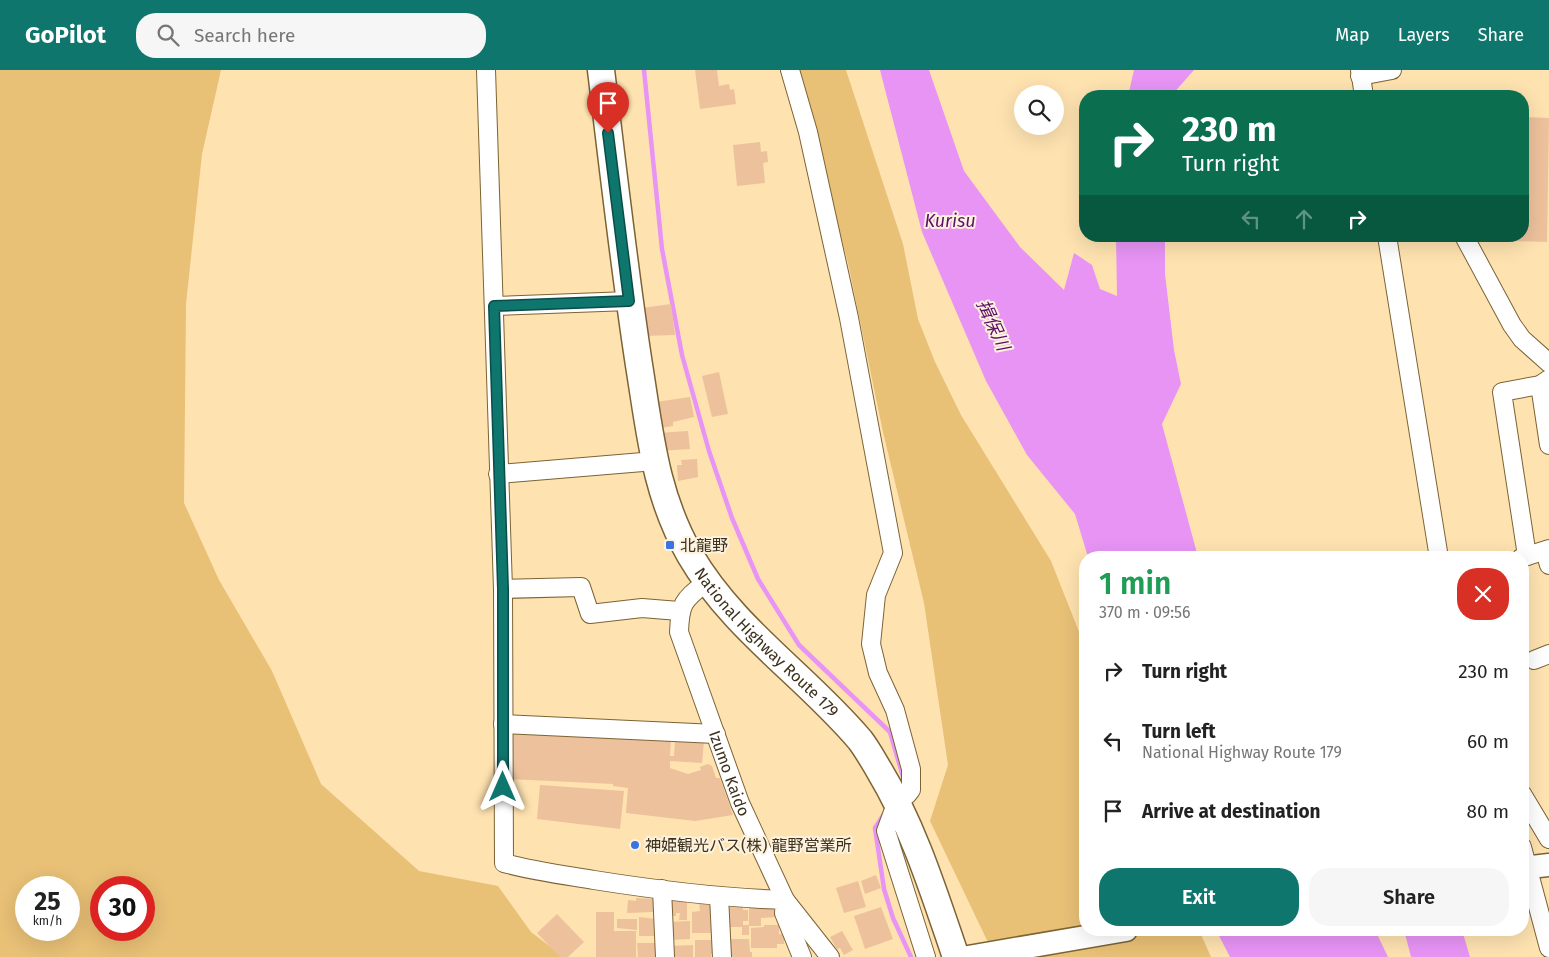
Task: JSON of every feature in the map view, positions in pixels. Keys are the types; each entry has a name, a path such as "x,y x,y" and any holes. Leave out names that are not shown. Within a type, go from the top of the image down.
{"highway":[{"name":"National Highway Route 179","path":"601,70 616,210 629,301 654,461 669,513 706,582 737,619 861,742 888,785 909,826 956,957"}],"main road":[{"path":"968,957 1089,936"}],"street":[{"path":"486,70 503,589 504,862 526,869 662,889 719,896 785,900 784,914 802,957"},
{"path":"790,70 808,132 849,318 893,553 876,595 871,644 878,673 895,710 911,769 911,790 907,795"},
{"path":"1363,90 1360,73 1392,70"},
{"path":"1387,242 1438,551"},
{"path":"1467,242 1512,325 1522,339 1549,363"},
{"path":"494,306 629,301"},
{"path":"1523,551 1502,392 1544,382 1549,445"},
{"path":"498,474 654,461"},
{"path":"1529,557 1548,555"},
{"path":"503,589 581,587 590,614 642,608 679,611 688,597 706,582"},
{"name":"Izumo Kaido","path":"679,611 679,632 740,803 785,900 830,957"},
{"path":"503,724 716,734"},
{"path":"1529,806 1549,839"},
{"path":"893,812 886,831 926,957"},
{"path":"1530,862 1549,948"},
{"path":"662,889 665,957"},
{"path":"719,896 722,957"}],"shaded area":[{"path":"0,70 221,70 202,154 186,304 184,503 219,580 272,671 321,784 419,871 498,886 531,932 564,957 0,957"},
{"path":"796,70 846,70 903,244 918,319 935,362 961,415 1051,561 1079,632 1079,936 1202,936 1211,957 995,957 930,821 948,765 924,603 883,432 848,263"}],"water":[{"path":"880,70 929,70 964,171 1020,247 1064,290 1074,253 1092,265 1100,289 1117,296 1116,242 1165,242 1165,274 1174,350 1181,384 1162,424 1196,551 1086,551 1075,514 1027,455 986,381 922,232"},
{"path":"1134,70 1194,70 1176,90 1129,90"},
{"path":"1219,936 1378,936 1388,957 1230,957"},
{"path":"1406,936 1464,936 1470,957 1411,957"}],"building":[{"path":"695,70 717,70 719,86 729,84 730,90 734,89 736,104 700,109"},
{"path":"1529,117 1549,118 1547,242 1529,241"},
{"path":"760,142 761,152 767,151 768,162 763,163 765,183 737,186 733,145"},
{"path":"671,304 675,335 643,336 642,308"},
{"path":"719,372 728,414 712,417 702,376"},
{"path":"690,397 694,417 673,422 673,426 661,428 656,402"},
{"path":"688,431 690,449 659,451 658,433"},
{"path":"697,459 698,477 678,481 677,465 682,465 681,460"},
{"path":"511,733 671,739 670,756 674,756 675,741 704,741 702,763 670,761 670,768 688,774 701,770 700,767 708,764 712,766 716,778 720,778 733,815 695,821 626,813 628,788 613,786 613,784 509,779"},
{"path":"540,785 624,791 620,829 537,819"},
{"path":"876,875 881,888 865,894 861,881"},
{"path":"858,881 866,907 844,913 836,888"},
{"path":"636,898 654,899 653,912 627,913 628,900 636,901"},
{"path":"668,898 687,898 687,920 679,920 680,913 676,913 676,916 668,916"},
{"path":"713,902 714,933 692,933 692,912 700,911 699,903"},
{"path":"749,906 774,908 776,917 761,918 761,926 749,926"},
{"path":"727,907 743,907 743,910 748,910 748,921 743,921 743,925 749,925 749,935 742,935 742,927 727,927"},
{"path":"881,907 893,939 865,949 854,916"},
{"path":"596,912 614,912 614,931 636,931 636,957 596,957"},
{"path":"557,914 584,942 568,957 560,957 537,933"},
{"path":"639,917 656,919 656,936 639,936"},
{"path":"617,919 637,919 637,930 617,928"},
{"path":"690,921 690,939 670,940 669,922"},
{"path":"764,925 779,925 779,934 784,934 784,944 777,944 777,948 751,948 751,928 764,927"},
{"path":"842,931 853,950 844,955 840,948 837,949 830,937"},
{"path":"728,939 749,939 752,957 728,957"},
{"path":"695,940 715,940 715,954 711,954 711,957 695,957"},
{"path":"637,943 659,943 659,957 638,957"},
{"path":"693,945 693,957 671,957 671,946"}],"waterway":[{"path":"644,70 662,249 682,355 709,451 732,518 758,579 799,645 890,732 904,780"},
{"path":"884,814 875,828 884,889 893,918 911,957"}],"place":[{"name":"北龍野","path":"670,545"},
{"name":"神姫観光バス(株) 龍野営業所","path":"635,845"}],"route":[{"path":"503,787 503,589 494,306 562,305 629,301 616,210 608,133"}],"water label":[{"name":"Kurisu","path":"950,221"},
{"name":"揖保川","path":"993,325"}]}
